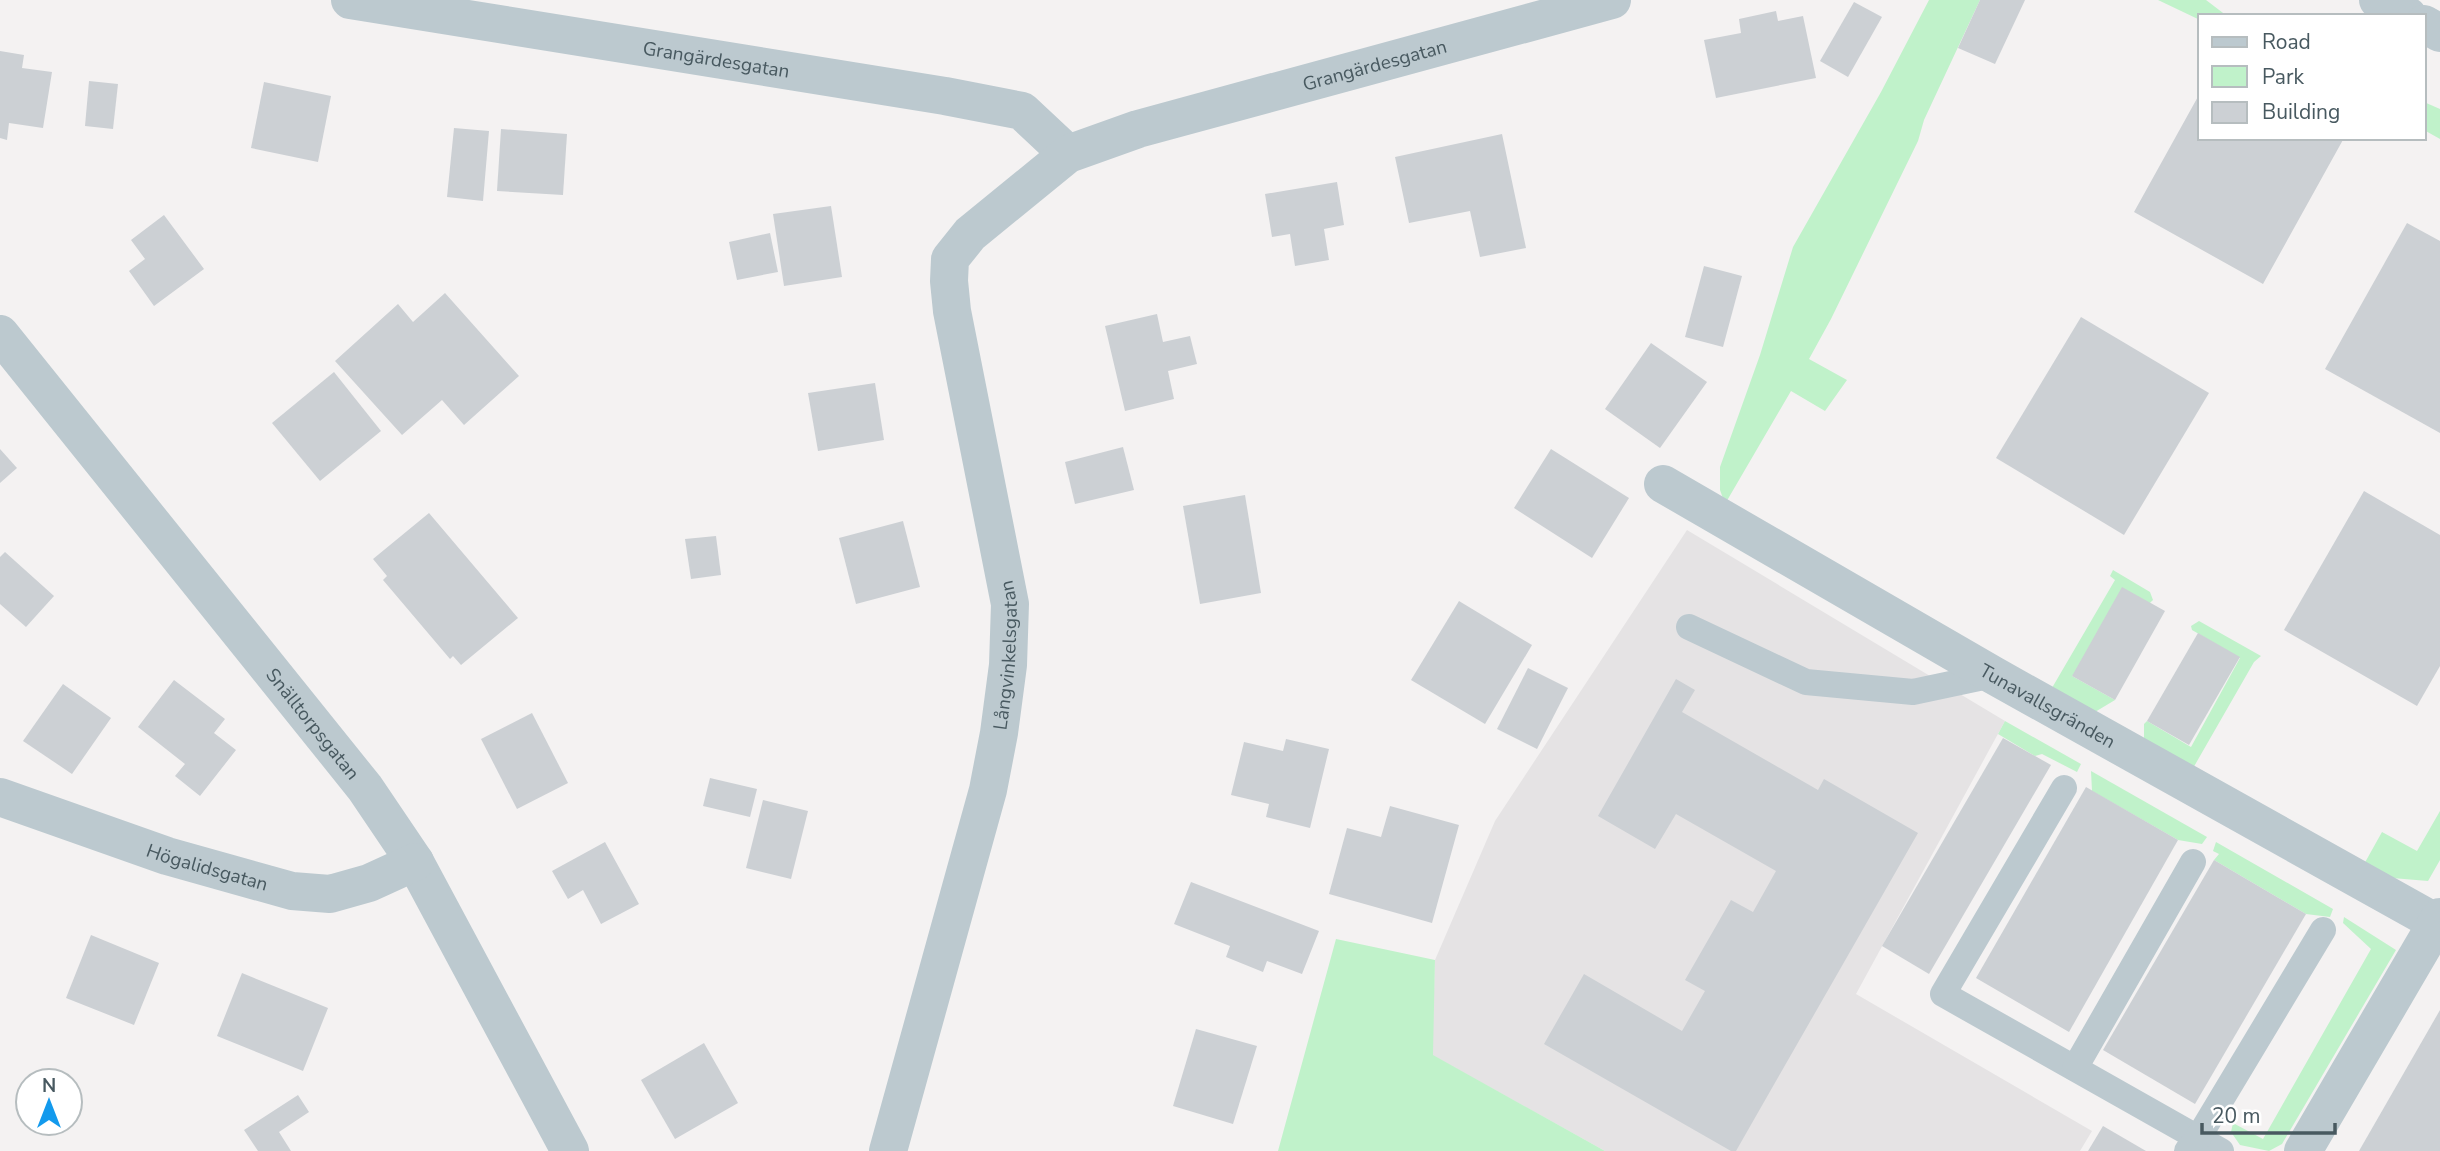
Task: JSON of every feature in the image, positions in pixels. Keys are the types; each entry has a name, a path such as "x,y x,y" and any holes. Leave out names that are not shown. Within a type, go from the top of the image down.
{"street":[{"name":"Grangärdesgatan","path":"350,0 864,82 1022,111 1068,154"},
{"name":"Grangärdesgatan","path":"1138,129 1612,0"},
{"path":"2378,0 2404,14"},
{"name":"Långvinkelsgatan","path":"888,1151 988,790 999,733 1007,665 1010,604 951,311 950,259 970,234 1068,154 1138,129"},
{"name":"Snälltorpsgatan","path":"0,334 365,788 415,862 570,1151"},
{"name":"Tunavallsgränden","path":"1663,484 1993,675 2438,920 2303,1151"},
{"name":"Högalidsgatan","path":"0,797 167,856 292,891 330,894 369,883 415,862"}],"lane":[{"path":"1689,628 1806,682 1913,692 1993,675"},
{"path":"2064,788 1943,994 2075,1068 2202,1147 2323,930"},
{"path":"2075,1068 2193,862"}],"shaded area":[{"path":"1687,530 2005,721 1856,994 2092,1131 2080,1151 1605,1151 1432,1055 1435,960 1495,821"}],"green space":[{"path":"1929,0 1980,0 1924,120 1918,141 1809,359 1847,380 1825,411 1791,391 1725,504 1720,490 1720,467 1760,355 1793,247 1881,92"},
{"path":"2158,0 2206,0 2224,14 2198,14 2198,19"},
{"path":"2426,103 2440,109 2440,139 2426,131"},
{"path":"2113,570 2150,592 2153,600 2072,676 2115,700 2090,715 2049,693 2115,580 2110,576"},
{"path":"2199,621 2261,656 2254,662 2192,770 2144,743 2144,724 2147,721 2191,747 2240,658 2192,630 2191,626"},
{"path":"2005,721 2081,764 2077,772 2042,754 2035,756 1998,734"},
{"path":"2091,771 2207,837 2202,844 2178,840 2092,791"},
{"path":"2440,811 2440,860 2428,881 2380,877 2363,866 2382,832 2417,851"},
{"path":"2216,842 2333,909 2330,917 2306,914 2214,860 2219,854 2213,851"},
{"path":"2344,917 2396,950 2282,1144 2269,1151 2240,1145 2231,1132 2233,1123 2263,1139 2371,949 2343,923"},
{"path":"1336,939 1435,960 1433,1055 1605,1151 1278,1151"}],"building":[{"path":"1980,0 2025,0 1995,64 1958,48"},
{"path":"1854,2 1882,17 1848,77 1820,61"},
{"path":"1776,11 1778,21 1803,16 1816,78 1716,98 1704,40 1741,33 1739,19"},
{"path":"0,51 24,55 22,68 52,72 43,128 9,123 7,140 0,138"},
{"path":"89,81 118,84 113,129 85,126"},
{"path":"264,82 331,96 318,162 251,148"},
{"path":"2198,97 2198,140 2343,140 2263,284 2134,212"},
{"path":"454,128 489,131 483,201 447,197"},
{"path":"501,129 567,134 563,195 497,191"},
{"path":"1502,134 1526,248 1480,257 1470,211 1409,223 1395,157"},
{"path":"1337,182 1344,225 1324,229 1329,260 1295,266 1290,234 1272,237 1265,194"},
{"path":"831,206 842,277 784,286 773,214"},
{"path":"164,215 204,269 154,306 129,271 145,259 131,240"},
{"path":"2407,223 2440,241 2440,433 2325,369"},
{"path":"770,233 778,272 737,280 729,242"},
{"path":"1704,266 1742,276 1723,347 1685,337"},
{"path":"445,293 519,376 464,425 442,400 402,435 335,361 398,304 413,322"},
{"path":"1157,314 1163,342 1190,336 1197,364 1168,371 1174,399 1125,411 1105,326"},
{"path":"2081,317 2209,393 2124,535 1996,458"},
{"path":"1651,343 1707,382 1660,448 1605,409"},
{"path":"334,372 381,431 320,481 272,423"},
{"path":"875,383 884,440 818,451 808,393"},
{"path":"1123,447 1134,490 1075,504 1065,462"},
{"path":"0,449 17,468 0,483"},
{"path":"1551,449 1629,498 1592,558 1514,508"},
{"path":"2364,491 2440,535 2440,666 2417,706 2284,630"},
{"path":"1245,495 1261,593 1200,604 1183,506"},
{"path":"429,513 518,618 461,665 453,656 450,659 383,580 387,576 373,559"},
{"path":"903,521 920,587 856,604 839,538"},
{"path":"716,536 721,575 691,579 685,539"},
{"path":"5,552 54,596 26,627 0,604 0,557"},
{"path":"2122,587 2165,611 2115,700 2072,676"},
{"path":"1459,601 1532,645 1485,724 1411,680"},
{"path":"2198,633 2240,657 2189,745 2147,721"},
{"path":"1528,668 1568,688 1537,749 1497,729"},
{"path":"1676,679 1695,690 1682,712 1818,790 1824,779 1918,833 1736,1151 1731,1151 1544,1044 1584,974 1682,1031 1705,991 1685,980 1731,900 1753,912 1776,871 1676,814 1655,849 1598,816"},
{"path":"174,680 225,719 214,733 236,750 200,796 175,776 185,764 138,727"},
{"path":"63,684 111,718 72,774 23,741"},
{"path":"532,713 568,783 517,809 481,739"},
{"path":"2003,738 2051,765 1929,974 1882,946"},
{"path":"1286,739 1329,749 1310,828 1266,817 1269,804 1231,795 1244,742 1283,751"},
{"path":"710,778 757,789 750,817 703,806"},
{"path":"2086,787 2178,840 2069,1032 1976,978"},
{"path":"763,800 808,811 791,879 746,868"},
{"path":"1390,806 1459,825 1432,923 1329,894 1347,828 1381,837"},
{"path":"605,842 639,904 601,924 583,890 568,899 552,871"},
{"path":"2214,860 2306,914 2195,1104 2103,1050"},
{"path":"1191,882 1319,931 1302,974 1267,961 1263,972 1226,957 1230,946 1174,924"},
{"path":"91,935 159,963 134,1025 66,998"},
{"path":"242,973 328,1008 303,1071 217,1036"},
{"path":"2440,1010 2440,1151 2359,1151"},
{"path":"1196,1029 1257,1046 1233,1124 1173,1106"},
{"path":"704,1043 738,1103 675,1139 641,1080"},
{"path":"298,1095 309,1112 279,1132 291,1151 258,1151 244,1130"},
{"path":"2103,1126 2146,1151 2088,1151"}]}
